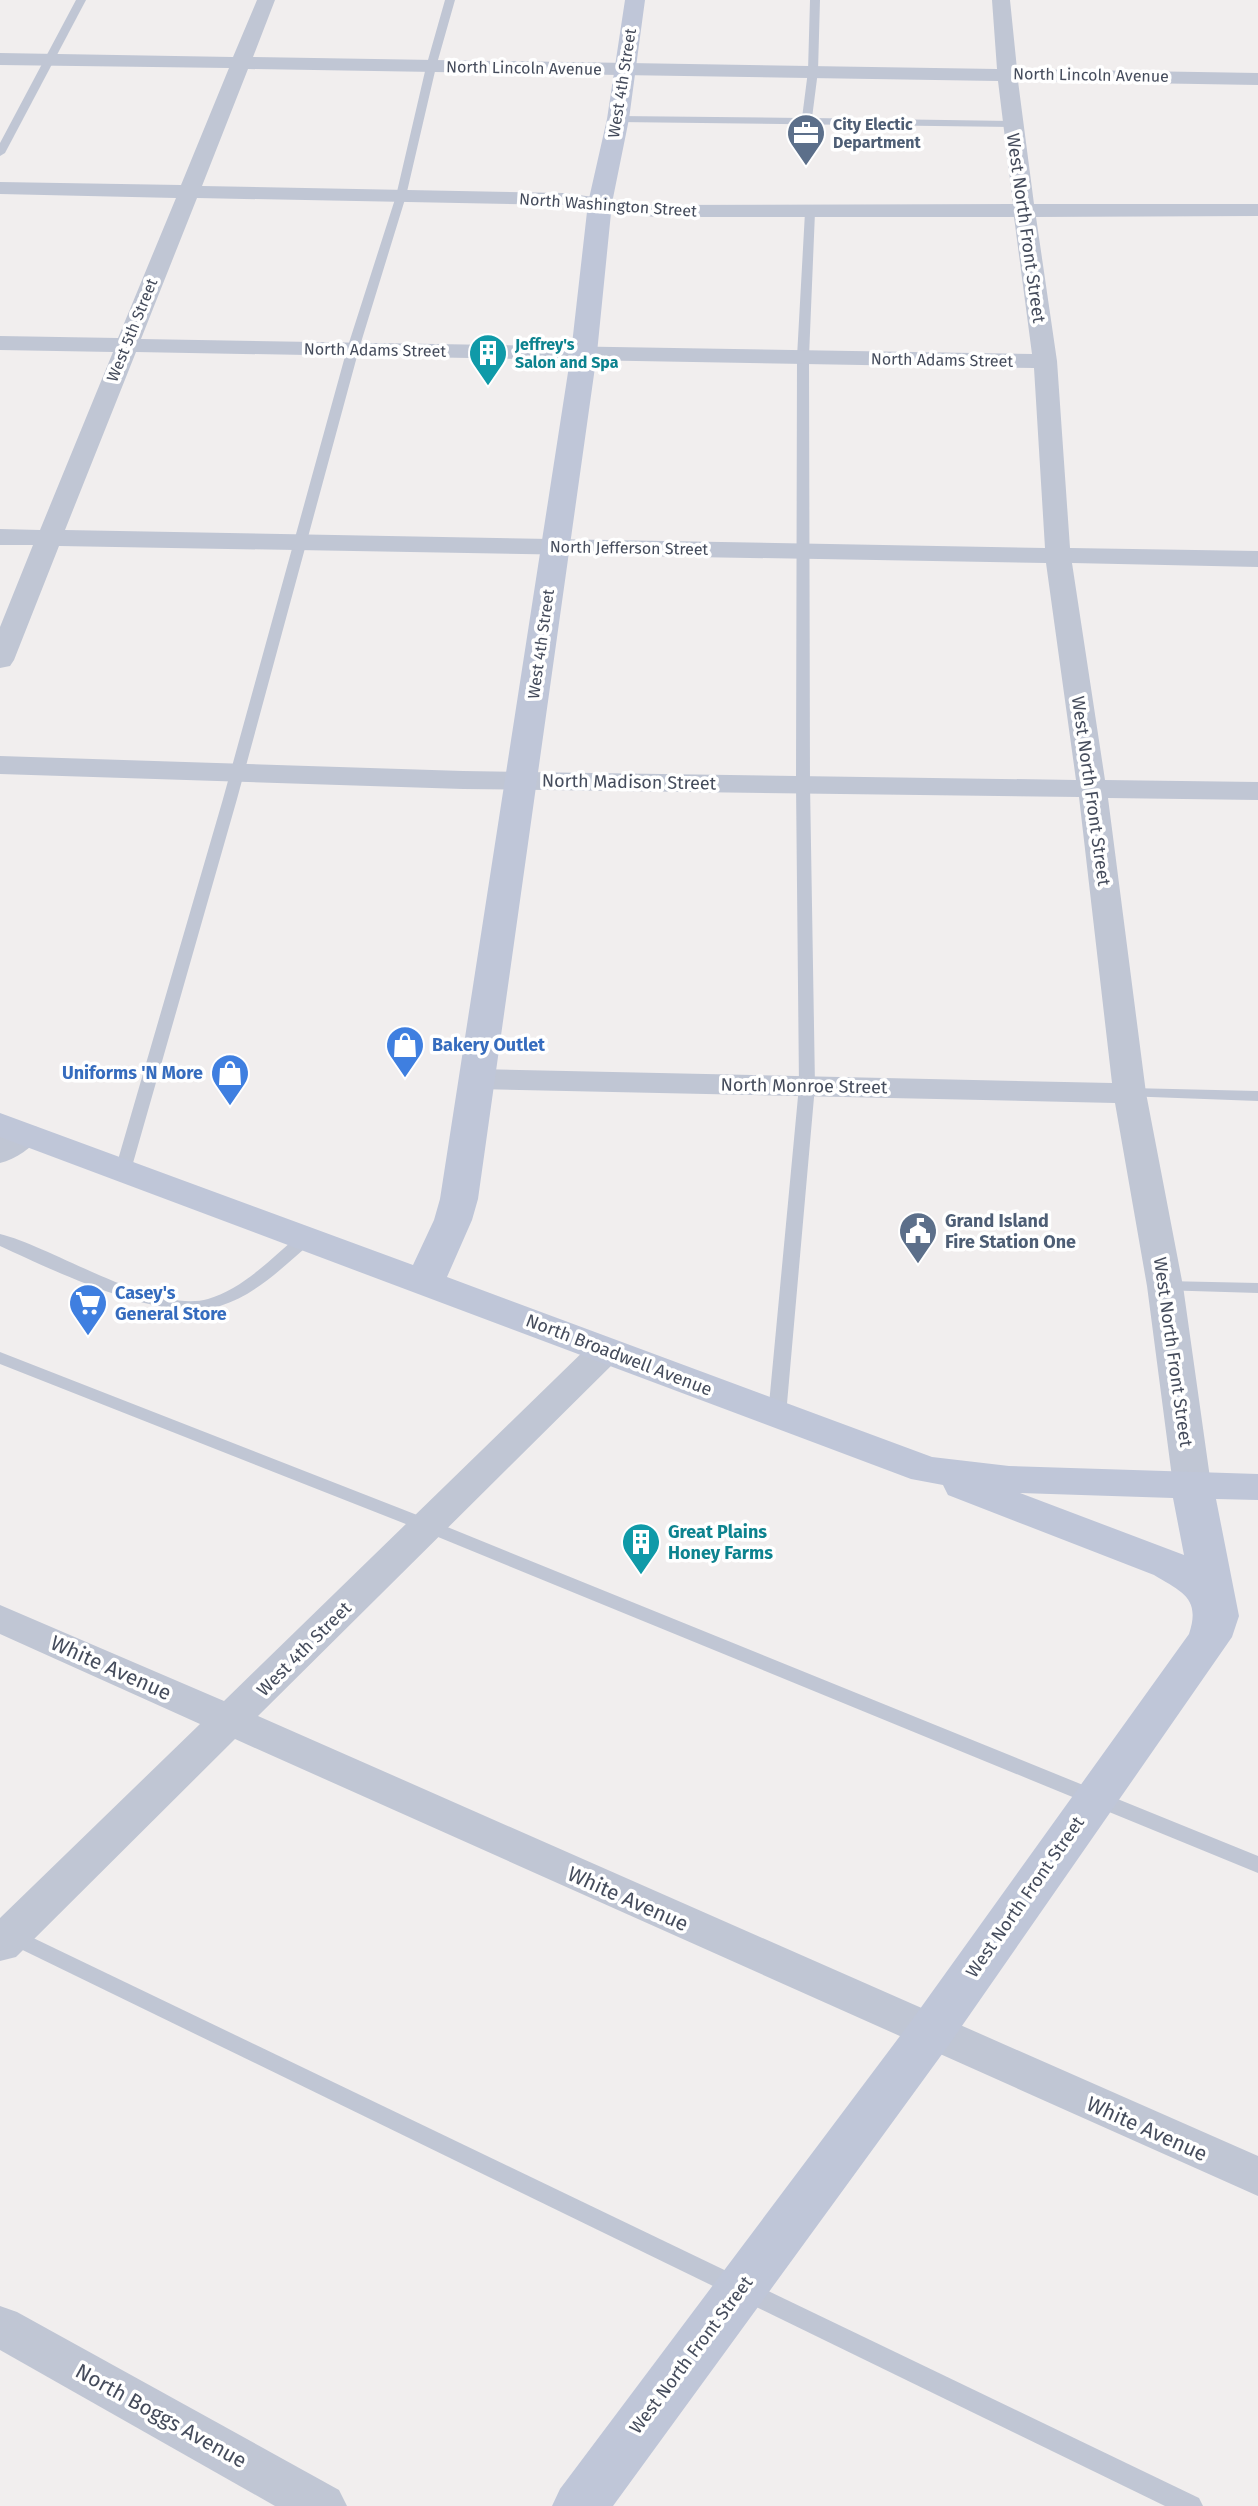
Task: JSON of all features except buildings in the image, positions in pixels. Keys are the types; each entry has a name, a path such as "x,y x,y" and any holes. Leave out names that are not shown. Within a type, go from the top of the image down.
{"main road":[{"name":"West 4th Street","path":"425,1282 453,1220 459,1199 584,353 600,203 618,119 635,0"},
{"name":"North Broadwell Avenue","path":"8,1137 123,1170 926,1470 1009,1479 1258,1487"},
{"path":"926,1470 1017,1508 1168,1565 1194,1580 1214,1599"},
{"name":"West North Front Street","path":"580,2506 930,2033 1210,1637 1217,1616 1192,1485"}],"street":[{"name":"West 5th Street","path":"0,660 266,0"},
{"name":"West North Front Street","path":"1001,0 1012,124 1045,361 1058,555 1092,788 1130,1093 1165,1286 1192,1485"},
{"name":"North Lincoln Avenue","path":"0,59 1258,79"},
{"name":"North Washington Street","path":"0,188 563,199 655,211 810,212 1023,208 1258,210"},
{"name":"North Adams Street","path":"0,343 1045,361"},
{"name":"North Jefferson Street","path":"0,537 1258,559"},
{"name":"North Madison Street","path":"0,765 522,781 1258,792"},
{"name":"North Monroe Street","path":"478,1079 1130,1093"},
{"name":"West 4th Street","path":"4,1937 230,1722 606,1350"},
{"name":"White Avenue","path":"0,1618 1258,2178"},
{"name":"North Boggs Avenue","path":"0,2326 321,2506"}],"lane":[{"path":"0,153 80,0"},
{"path":"123,1170 353,349 401,196 431,67 450,0"},
{"path":"807,122 813,71 815,0"},
{"path":"618,119 1012,124"},
{"path":"777,1415 807,1086 803,785 803,357 810,212"},
{"path":"1130,1093 1258,1096"},
{"path":"0,1239 156,1300 198,1306 243,1290 306,1238"},
{"path":"1165,1286 1258,1288"},
{"path":"0,1358 428,1526 1258,1865"},
{"path":"4,1937 741,2288 1190,2506"}],"place":[{"name":"City Electic Department","path":"806,167"},
{"name":"Jeffrey's Salon and Spa","path":"488,387"},
{"name":"Bakery Outlet","path":"405,1079"},
{"name":"Uniforms 'N More","path":"230,1107"},
{"name":"Grand Island Fire Station One","path":"918,1265"},
{"name":"Casey's General Store","path":"88,1337"},
{"name":"Great Plains Honey Farms","path":"641,1576"}]}
